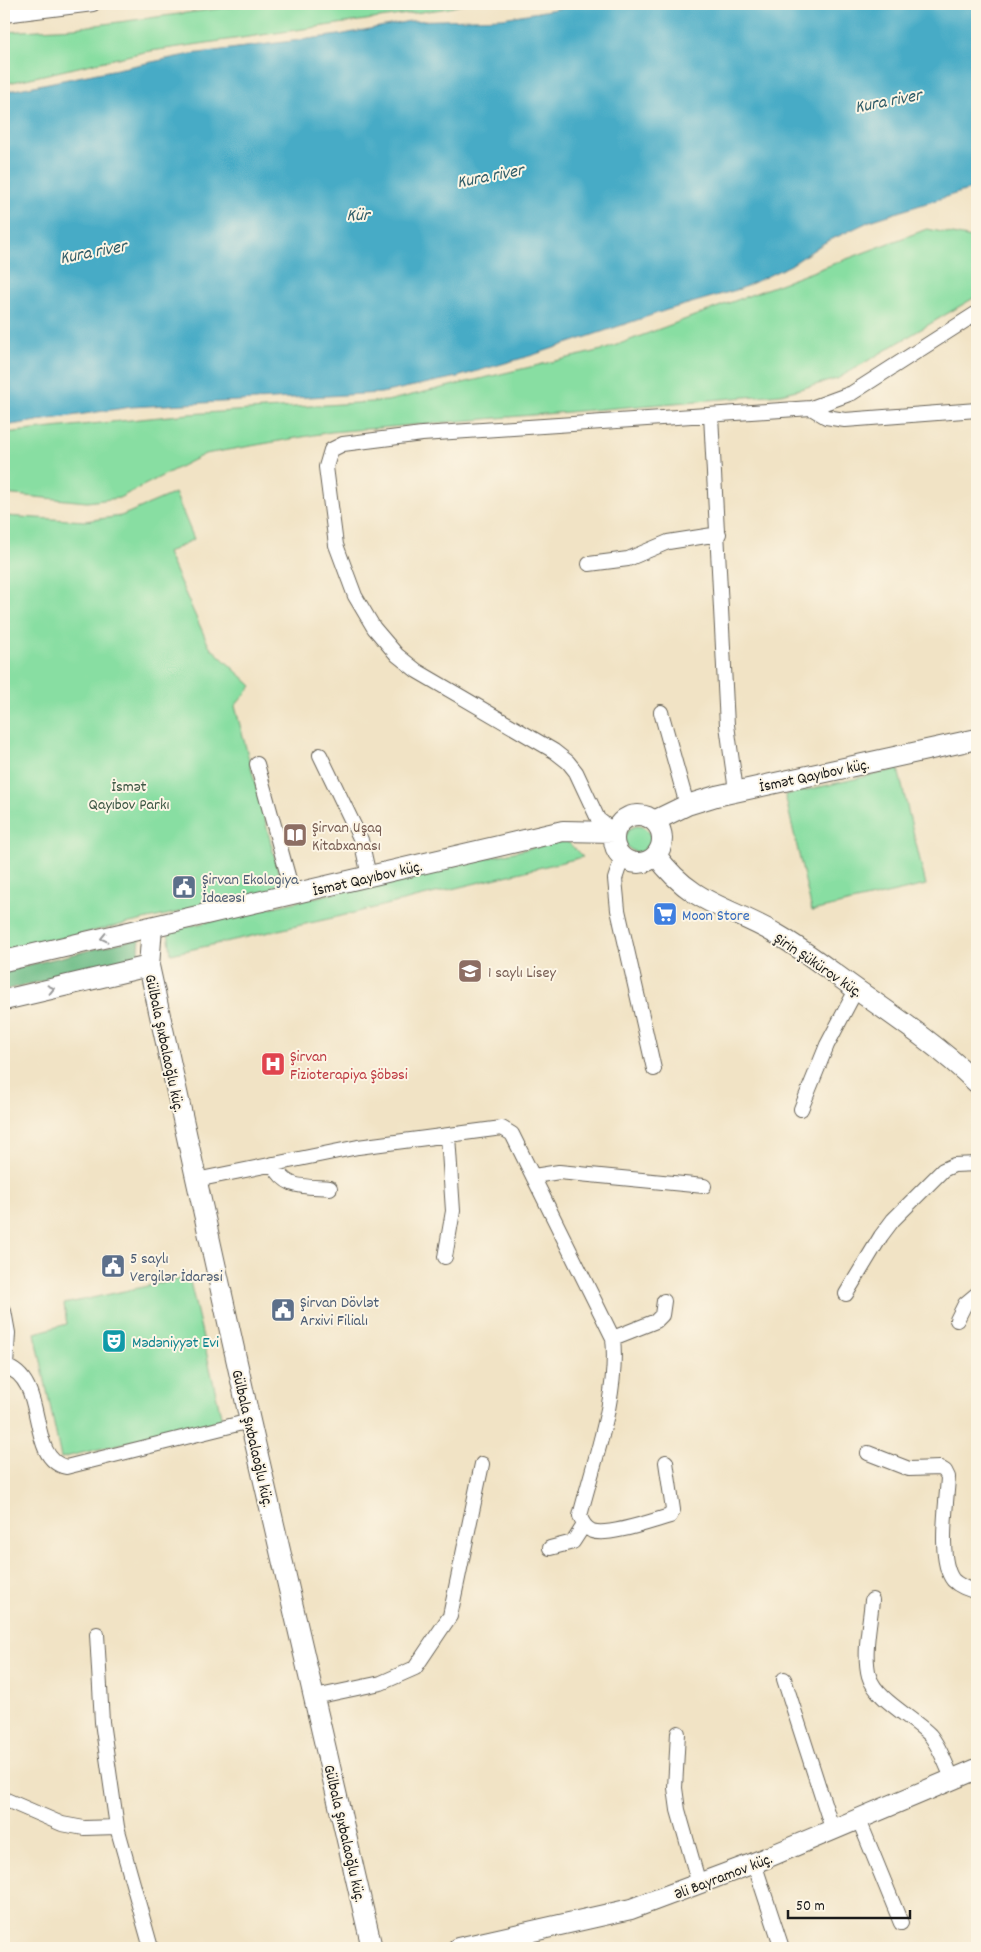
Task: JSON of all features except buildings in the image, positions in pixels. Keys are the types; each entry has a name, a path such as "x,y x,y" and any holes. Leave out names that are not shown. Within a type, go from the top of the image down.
{"street":[{"path":"4,15 94,4"},
{"path":"615,832 598,819 576,772 568,762 554,751 417,671 397,655 374,628 355,596 336,545 326,467 331,450 343,444 382,438 811,408 852,393 977,313"},
{"path":"811,408 826,417 846,420 977,410"},
{"path":"711,415 719,534 727,725 736,791"},
{"path":"588,564 628,559 668,542 719,534"},
{"path":"661,712 687,805"},
{"name":"İsmət Qayıbov küç.","path":"654,821 687,805 736,791 977,739"},
{"path":"320,756 361,840 369,876"},
{"path":"257,764 292,894"},
{"path":"636,815 654,821 660,829 662,838 661,847 656,855 649,861 640,864 622,858 616,850 614,841 615,832 620,824 627,818 636,815"},
{"name":"İsmət Qayıbov küç.","path":"4,961 563,831 615,832"},
{"name":"Şirin Şükürov küç.","path":"656,855 668,872 692,893 777,934 911,1029 977,1083"},
{"path":"622,858 615,879 618,910 654,1069"},
{"name":"Gülbala Şıxbalaoğlu küç.","path":"152,927 149,966 250,1421 372,1948"},
{"path":"4,1000 149,966"},
{"path":"801,1109 827,1046 856,990"},
{"path":"196,1180 358,1147 502,1128 512,1134 613,1338 615,1354 612,1391 580,1516 584,1525 592,1531 607,1532 670,1516 673,1510 666,1462"},
{"path":"445,1257 453,1211 448,1136"},
{"path":"273,1164 285,1181 298,1186 330,1188"},
{"path":"846,1294 889,1225 943,1170 954,1165 977,1164"},
{"path":"534,1176 559,1172 704,1186"},
{"path":"957,1320 965,1304 977,1294"},
{"path":"613,1338 656,1321 662,1315 664,1302"},
{"path":"4,1311 8,1333 5,1366 18,1372 27,1383 48,1455 56,1464 66,1467 250,1421"},
{"path":"868,1453 909,1469 940,1468 946,1471 948,1477 945,1544 948,1570 954,1581 962,1587 977,1592"},
{"path":"315,1697 381,1682 415,1668 450,1616 482,1464"},
{"path":"550,1548 573,1542 584,1525"},
{"path":"872,1600 867,1663 870,1679 878,1691 929,1735 938,1747 952,1780"},
{"path":"97,1634 102,1722 116,1827 151,1948"},
{"path":"784,1679 833,1831"},
{"path":"678,1733 675,1788 678,1810 699,1884"},
{"name":"Əli Bayramov küç.","path":"458,1948 631,1909 754,1863 977,1769"},
{"path":"4,1799 62,1824 84,1828 116,1827"},
{"path":"859,1820 901,1923"},
{"path":"754,1863 782,1948"}],"green space":[{"path":"254,4 465,4 449,8 144,52 4,84 4,32 74,28"},
{"path":"927,229 977,239 977,296 837,379 781,394 331,432 205,454 119,498 87,502 4,494 4,433 189,414 387,401 606,349"},
{"name":"İsmət Qayıbov Parkı","path":"175,493 194,539 167,553 209,646 252,686 235,706 283,889 4,951 4,516 85,521 121,516"},
{"path":"898,769 926,885 812,911 785,795"},
{"path":"638,826 647,830 651,839 647,848 638,852 629,848 625,839 629,830"},
{"path":"566,840 583,857 337,917 171,954 168,931"},
{"path":"140,938 138,959 4,990 4,971"},
{"path":"189,1277 222,1420 61,1458 35,1333 67,1324 64,1304"}],"water":[{"name":"Kür","path":"585,4 977,4 977,187 870,221 824,243 791,265 740,289 667,310 533,355 457,377 381,393 131,407 4,426 4,92 191,54 339,35 410,21 503,18"}],"place":[{"name":"Şirvan Uşaq Kitabxanası","path":"295,835"},
{"name":"Şirvan Ekologiya İdaeəsi","path":"184,887"},
{"name":"Moon Store","path":"665,914"},
{"name":"1 saylı Lisey","path":"470,971"},
{"name":"Şirvan Fizioterapiya Şöbəsi","path":"273,1064"},
{"name":"5 saylı Vergilər İdarəsi","path":"113,1266"},
{"name":"Şirvan Dövlət Arxivi Filialı","path":"283,1310"},
{"name":"Mədəniyyət Evi","path":"114,1341"}],"water label":[{"name":"Kura river","path":"888,100"},
{"name":"Kura river","path":"490,175"},
{"name":"Kura river","path":"93,251"}]}
